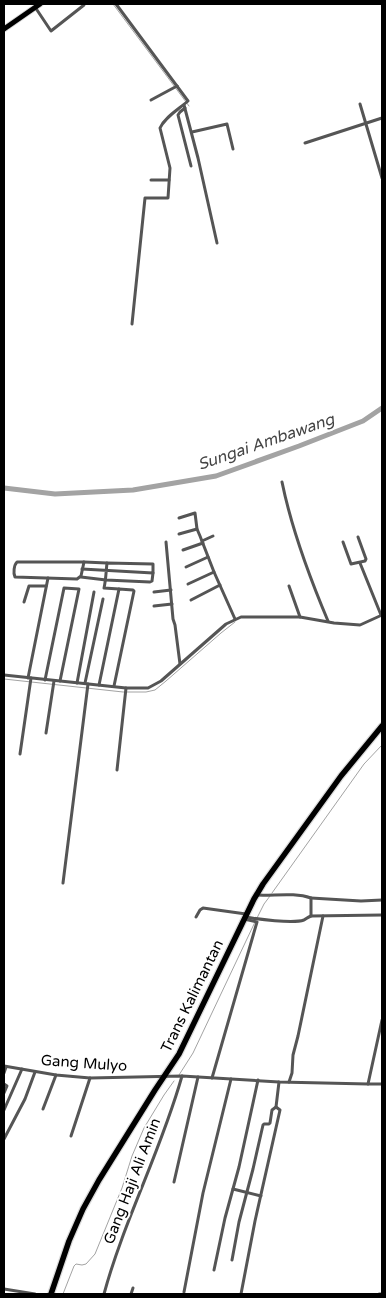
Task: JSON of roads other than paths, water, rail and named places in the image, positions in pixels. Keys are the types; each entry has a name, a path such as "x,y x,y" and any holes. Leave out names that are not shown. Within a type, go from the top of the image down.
{"highway":[{"name":"Trans Kalimantan","path":"51,1294 69,1241 83,1209 102,1175 186,1041 256,894 341,776 382,726"}],"main road":[{"path":"4,28 38,6"}],"street":[{"path":"118,4 178,86 186,104 217,243"},
{"path":"38,6 51,31 84,5"},
{"path":"151,100 178,86"},
{"path":"186,104 178,115 191,166"},
{"path":"132,324 145,198 168,198 170,168 160,128 166,120 186,104"},
{"path":"360,104 382,178"},
{"path":"305,142 382,118"},
{"path":"192,132 227,124 233,149"},
{"path":"151,180 169,180"},
{"path":"282,482 299,549 328,622"},
{"path":"179,518 195,513 197,529 235,619"},
{"path":"179,534 197,529"},
{"path":"184,550 213,536"},
{"path":"343,542 351,564 360,563 366,559 358,537"},
{"path":"166,542 180,665"},
{"path":"186,567 208,557"},
{"path":"17,562 84,562 151,563 154,565 151,582 81,577 77,579 15,577 14,574 17,562"},
{"path":"81,577 84,562"},
{"path":"107,563 104,588 134,591 114,686"},
{"path":"4,676 45,680 53,683 114,686 126,691 152,687 223,627 241,617 300,617 328,622 360,624 382,615 360,563"},
{"path":"82,569 153,573"},
{"path":"188,584 214,572"},
{"path":"20,754 30,679 48,578"},
{"path":"24,602 28,587 46,586"},
{"path":"190,600 220,586"},
{"path":"289,586 300,617"},
{"path":"45,680 64,588 79,589 60,682"},
{"path":"99,685 120,589"},
{"path":"154,592 171,590"},
{"path":"77,683 94,592"},
{"path":"63,883 87,684 102,599"},
{"path":"154,606 172,604"},
{"path":"46,733 53,683"},
{"path":"117,770 126,691"},
{"path":"256,894 361,901 382,900"},
{"path":"311,898 311,916"},
{"path":"196,917 203,908 256,920 295,921 304,920 308,916 382,915"},
{"path":"289,1082 292,1073 293,1055 324,916"},
{"path":"212,1078 258,922 256,920"},
{"path":"368,1084 382,1020"},
{"path":"4,1073 5,1066"},
{"name":"Gang Mulyo","path":"5,1066 56,1075 90,1078 179,1076 279,1082 382,1084"},
{"path":"4,1110 22,1069"},
{"path":"4,1139 22,1104 35,1071"},
{"path":"43,1109 56,1075"},
{"name":"Gang Haji Ali Amin","path":"104,1294 115,1256 171,1111 179,1076"},
{"path":"174,1182 198,1077"},
{"path":"71,1136 90,1078"},
{"path":"184,1292 203,1193 231,1079"},
{"path":"214,1270 258,1080"},
{"path":"232,1260 262,1125 270,1123 272,1110 276,1107 279,1082"},
{"path":"4,1084 7,1086 4,1093"},
{"path":"241,1294 280,1110 276,1107"},
{"path":"233,1189 261,1196"},
{"path":"131,1294 133,1288"},
{"path":"4,1289 35,1294"}],"waterway":[{"path":"113,4 189,106"},
{"name":"Sungai Ambawang","path":"4,488 55,494 133,490 216,476 363,421 382,408"},
{"path":"4,679 123,692 155,690 235,622"},
{"path":"272,893 364,764 382,745"},
{"path":"257,918 270,896"},
{"path":"179,1075 193,1053 255,922"},
{"path":"63,1294 74,1266 76,1264 86,1264 95,1254 144,1128 174,1081"}]}
